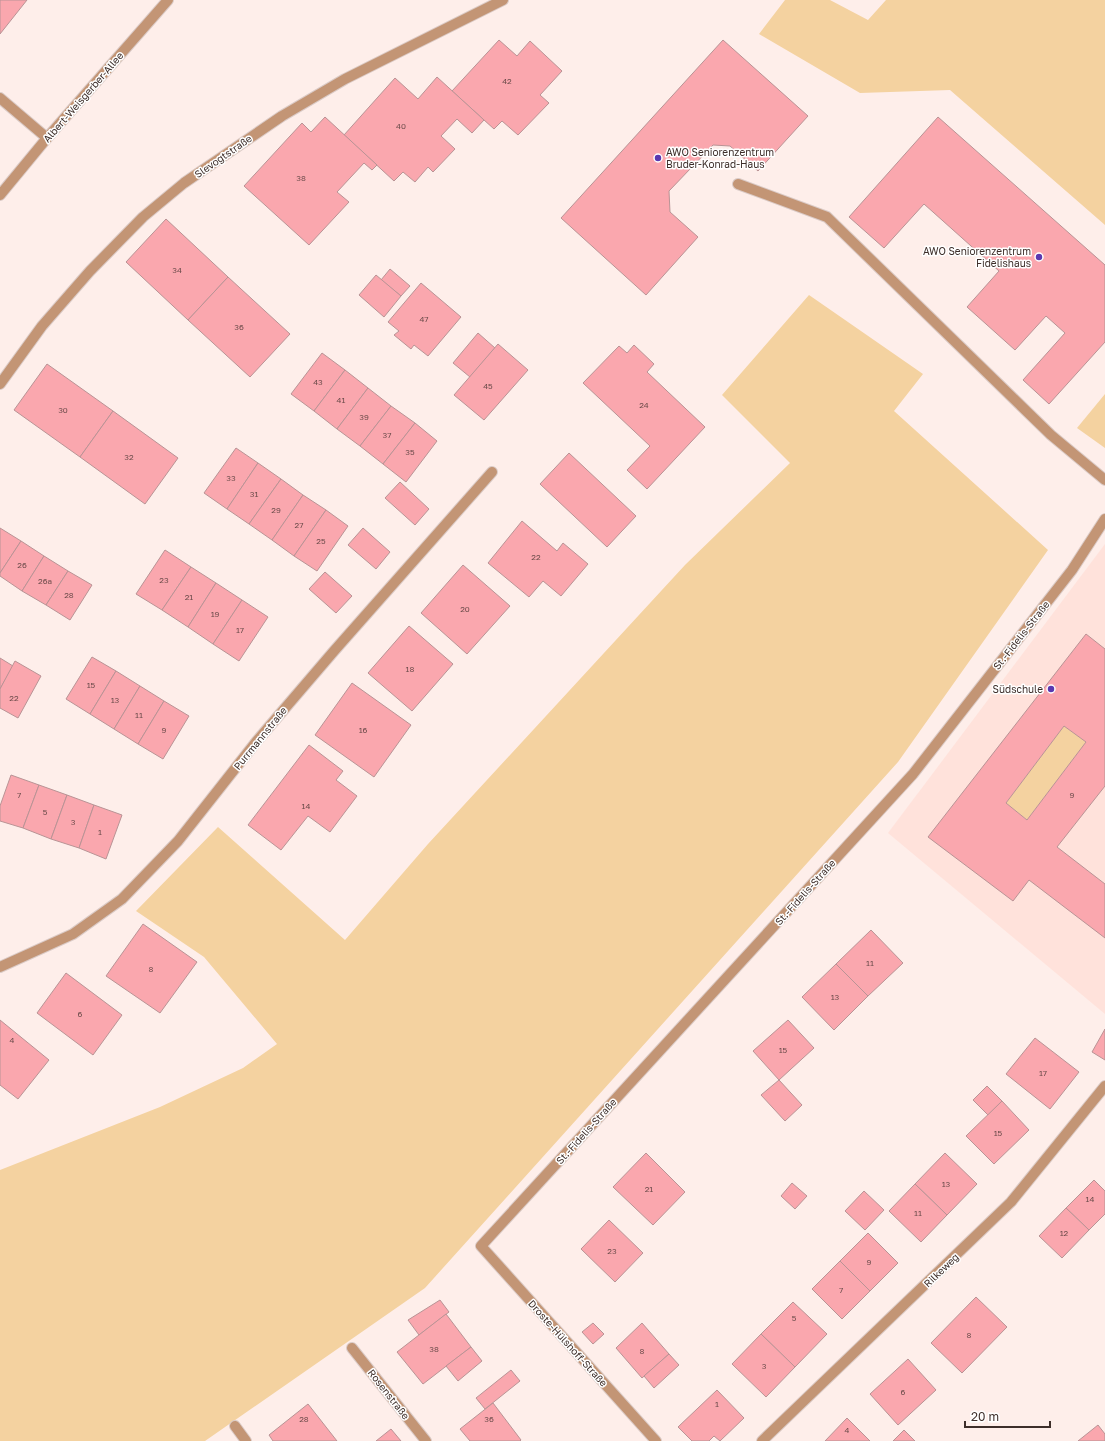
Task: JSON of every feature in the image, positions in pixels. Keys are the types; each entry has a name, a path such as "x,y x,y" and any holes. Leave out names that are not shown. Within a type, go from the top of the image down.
{"street":[{"name":"Albert-Weisgerber-Allee","path":"0,195 47,138 168,0"},
{"name":"Slevogtstraße","path":"0,384 42,326 90,271 143,217 184,184 282,116 345,79 502,0"},
{"path":"0,98 47,138"},
{"path":"738,184 827,217 1051,435 1105,480"},
{"name":"Purrmannstraße","path":"0,967 73,934 122,899 178,841 256,742 492,472"},
{"name":"St.-Fidelis-Straße","path":"481,1246 913,774 1072,570 1105,519"},
{"name":"Rilkeweg","path":"762,1441 1011,1202 1105,1086"},
{"name":"Droste-Hülshoff-Straße","path":"481,1246 656,1441"},
{"name":"Rosenstraße","path":"352,1348 426,1441"},
{"path":"234,1426 246,1441"}],"shaded area":[{"path":"785,0 830,0 868,20 886,0 1105,0 1105,225 950,90 860,93 759,34"},
{"path":"809,295 923,374 894,411 1048,550 898,762 425,1288 205,1441 0,1441 0,1170 160,1107 243,1068 277,1044 204,957 136,911 218,827 345,940 428,844 685,565 790,463 722,395"},
{"path":"1105,394 1105,448 1077,428"},
{"name":"Südschule","path":"1105,544 1105,1014 888,833"},
{"path":"1064,726 1086,742 1027,820 1006,803"}],"building":[{"path":"0,0 27,0 0,34"},
{"path":"499,40 517,56 530,41 562,71 540,95 549,103 518,135 502,121 494,129 452,91"},
{"name":"AWO Seniorenzentrum Bruder-Konrad-Haus","path":"723,40 808,116 758,171 730,146 713,145 669,191 670,212 698,237 646,295 561,218"},
{"path":"437,77 484,120 472,133 457,119 441,136 455,149 433,172 428,167 415,182 403,172 394,181 344,135 395,78 418,99"},
{"path":"325,117 377,165 372,170 364,163 337,192 349,202 309,245 244,186 302,123 311,132"},
{"name":"AWO Seniorenzentrum Fidelishaus","path":"938,117 1105,265 1105,342 1049,404 1023,380 1065,333 1046,316 1015,350 967,307 999,271 924,204 884,248 849,217"},
{"path":"166,219 228,277 188,320 126,262"},
{"path":"390,269 410,286 401,296 381,280"},
{"path":"376,275 401,296 384,317 359,295"},
{"path":"228,277 290,334 250,377 188,320"},
{"path":"421,283 461,317 428,356 414,345 411,349 394,335 399,331 388,322"},
{"path":"478,333 495,348 470,377 453,363"},
{"path":"498,344 528,370 484,420 454,395"},
{"path":"634,345 654,364 647,372 705,427 647,489 627,470 650,446 583,383 619,346 627,353"},
{"path":"322,353 345,370 314,411 291,394"},
{"path":"47,364 113,411 80,457 14,410"},
{"path":"345,370 368,388 337,429 314,411"},
{"path":"368,388 391,406 360,446 337,429"},
{"path":"391,406 415,423 383,464 360,446"},
{"path":"113,411 178,458 145,504 80,457"},
{"path":"415,423 437,441 406,482 383,464"},
{"path":"236,448 258,463 227,509 204,493"},
{"path":"569,453 636,516 607,547 540,484"},
{"path":"258,463 281,479 249,524 227,509"},
{"path":"281,479 303,495 272,540 249,524"},
{"path":"400,482 429,509 415,525 385,498"},
{"path":"303,495 326,510 294,556 272,540"},
{"path":"326,510 348,526 317,571 294,556"},
{"path":"522,521 557,551 563,543 588,564 561,596 543,581 529,597 488,563"},
{"path":"0,528 21,541 0,573"},
{"path":"363,528 390,552 376,569 348,545"},
{"path":"21,541 44,556 22,591 0,576 0,573"},
{"path":"165,550 191,567 162,610 136,594"},
{"path":"44,556 68,571 46,605 22,591"},
{"path":"463,565 510,606 467,654 421,613"},
{"path":"191,567 216,583 188,627 162,610"},
{"path":"68,571 92,585 70,620 46,605"},
{"path":"325,572 352,596 336,613 309,589"},
{"path":"216,583 242,600 213,644 188,627"},
{"path":"242,600 268,617 239,661 213,644"},
{"path":"409,626 453,664 412,711 368,673"},
{"path":"1086,634 1105,649 1105,786 1057,847 1105,884 1105,938 1029,880 1013,901 928,837","holes":["1064,726 1086,742 1027,820 1006,803"]},
{"path":"92,657 116,671 90,714 66,699"},
{"path":"0,658 13,666 0,689"},
{"path":"15,661 41,676 18,718 0,708 0,689"},
{"path":"116,671 140,686 114,729 90,714"},
{"path":"352,683 411,725 374,777 315,735"},
{"path":"140,686 164,701 138,744 114,729"},
{"path":"164,701 189,716 163,759 138,744"},
{"path":"309,745 343,771 336,780 357,796 330,832 308,816 281,850 248,825"},
{"path":"11,775 39,785 23,828 0,821 0,806"},
{"path":"39,785 67,795 51,839 23,828"},
{"path":"67,795 94,805 79,848 51,839"},
{"path":"94,805 122,815 106,859 79,848"},
{"path":"143,924 197,962 160,1013 106,976"},
{"path":"871,930 903,963 868,996 836,964"},
{"path":"836,964 868,996 834,1030 802,997"},
{"path":"66,973 122,1015 93,1055 37,1013"},
{"path":"0,1020 49,1060 18,1099 0,1085"},
{"path":"788,1020 814,1048 779,1080 753,1051"},
{"path":"1105,1029 1105,1060 1092,1052"},
{"path":"1035,1038 1079,1072 1050,1109 1006,1074"},
{"path":"779,1080 802,1105 785,1121 761,1095"},
{"path":"987,1086 1002,1101 988,1115 973,1100"},
{"path":"1002,1101 1029,1130 994,1164 966,1136"},
{"path":"646,1153 685,1192 653,1225 613,1187"},
{"path":"945,1153 977,1184 947,1215 915,1184"},
{"path":"1094,1180 1105,1191 1105,1214 1089,1230 1066,1208"},
{"path":"792,1183 807,1196 795,1209 781,1196"},
{"path":"915,1184 947,1215 921,1242 889,1211"},
{"path":"864,1191 884,1210 865,1230 845,1211"},
{"path":"1066,1208 1089,1230 1062,1258 1039,1236"},
{"path":"609,1220 643,1253 615,1282 581,1249"},
{"path":"868,1233 898,1263 870,1291 840,1261"},
{"path":"840,1261 870,1291 842,1319 812,1289"},
{"path":"976,1297 1007,1327 962,1373 931,1343"},
{"path":"440,1300 449,1312 419,1335 408,1320"},
{"path":"793,1302 827,1334 795,1367 761,1334"},
{"path":"446,1314 471,1347 423,1384 397,1352"},
{"path":"593,1323 604,1334 593,1344 582,1332"},
{"path":"642,1323 669,1354 642,1378 616,1348"},
{"path":"761,1334 795,1367 766,1397 732,1364"},
{"path":"471,1347 482,1361 458,1381 446,1366"},
{"path":"669,1354 679,1365 654,1388 644,1376"},
{"path":"908,1359 936,1390 898,1425 870,1394"},
{"path":"511,1370 520,1381 485,1409 476,1398"},
{"path":"717,1390 744,1418 720,1441 714,1436 709,1441 692,1441 678,1427"},
{"path":"493,1403 521,1440 520,1441 470,1441 460,1429"},
{"path":"308,1404 337,1441 273,1441 269,1435"},
{"path":"847,1418 870,1441 825,1441"},
{"path":"1098,1425 1105,1434 1105,1441 1078,1441"},
{"path":"391,1429 401,1441 376,1441"},
{"path":"904,1430 915,1441 893,1441"}],"place":[{"name":"AWO Seniorenzentrum Bruder-Konrad-Haus","path":"658,158"},
{"name":"AWO Seniorenzentrum Fidelishaus","path":"1039,257"},
{"name":"Südschule","path":"1051,689"}]}
